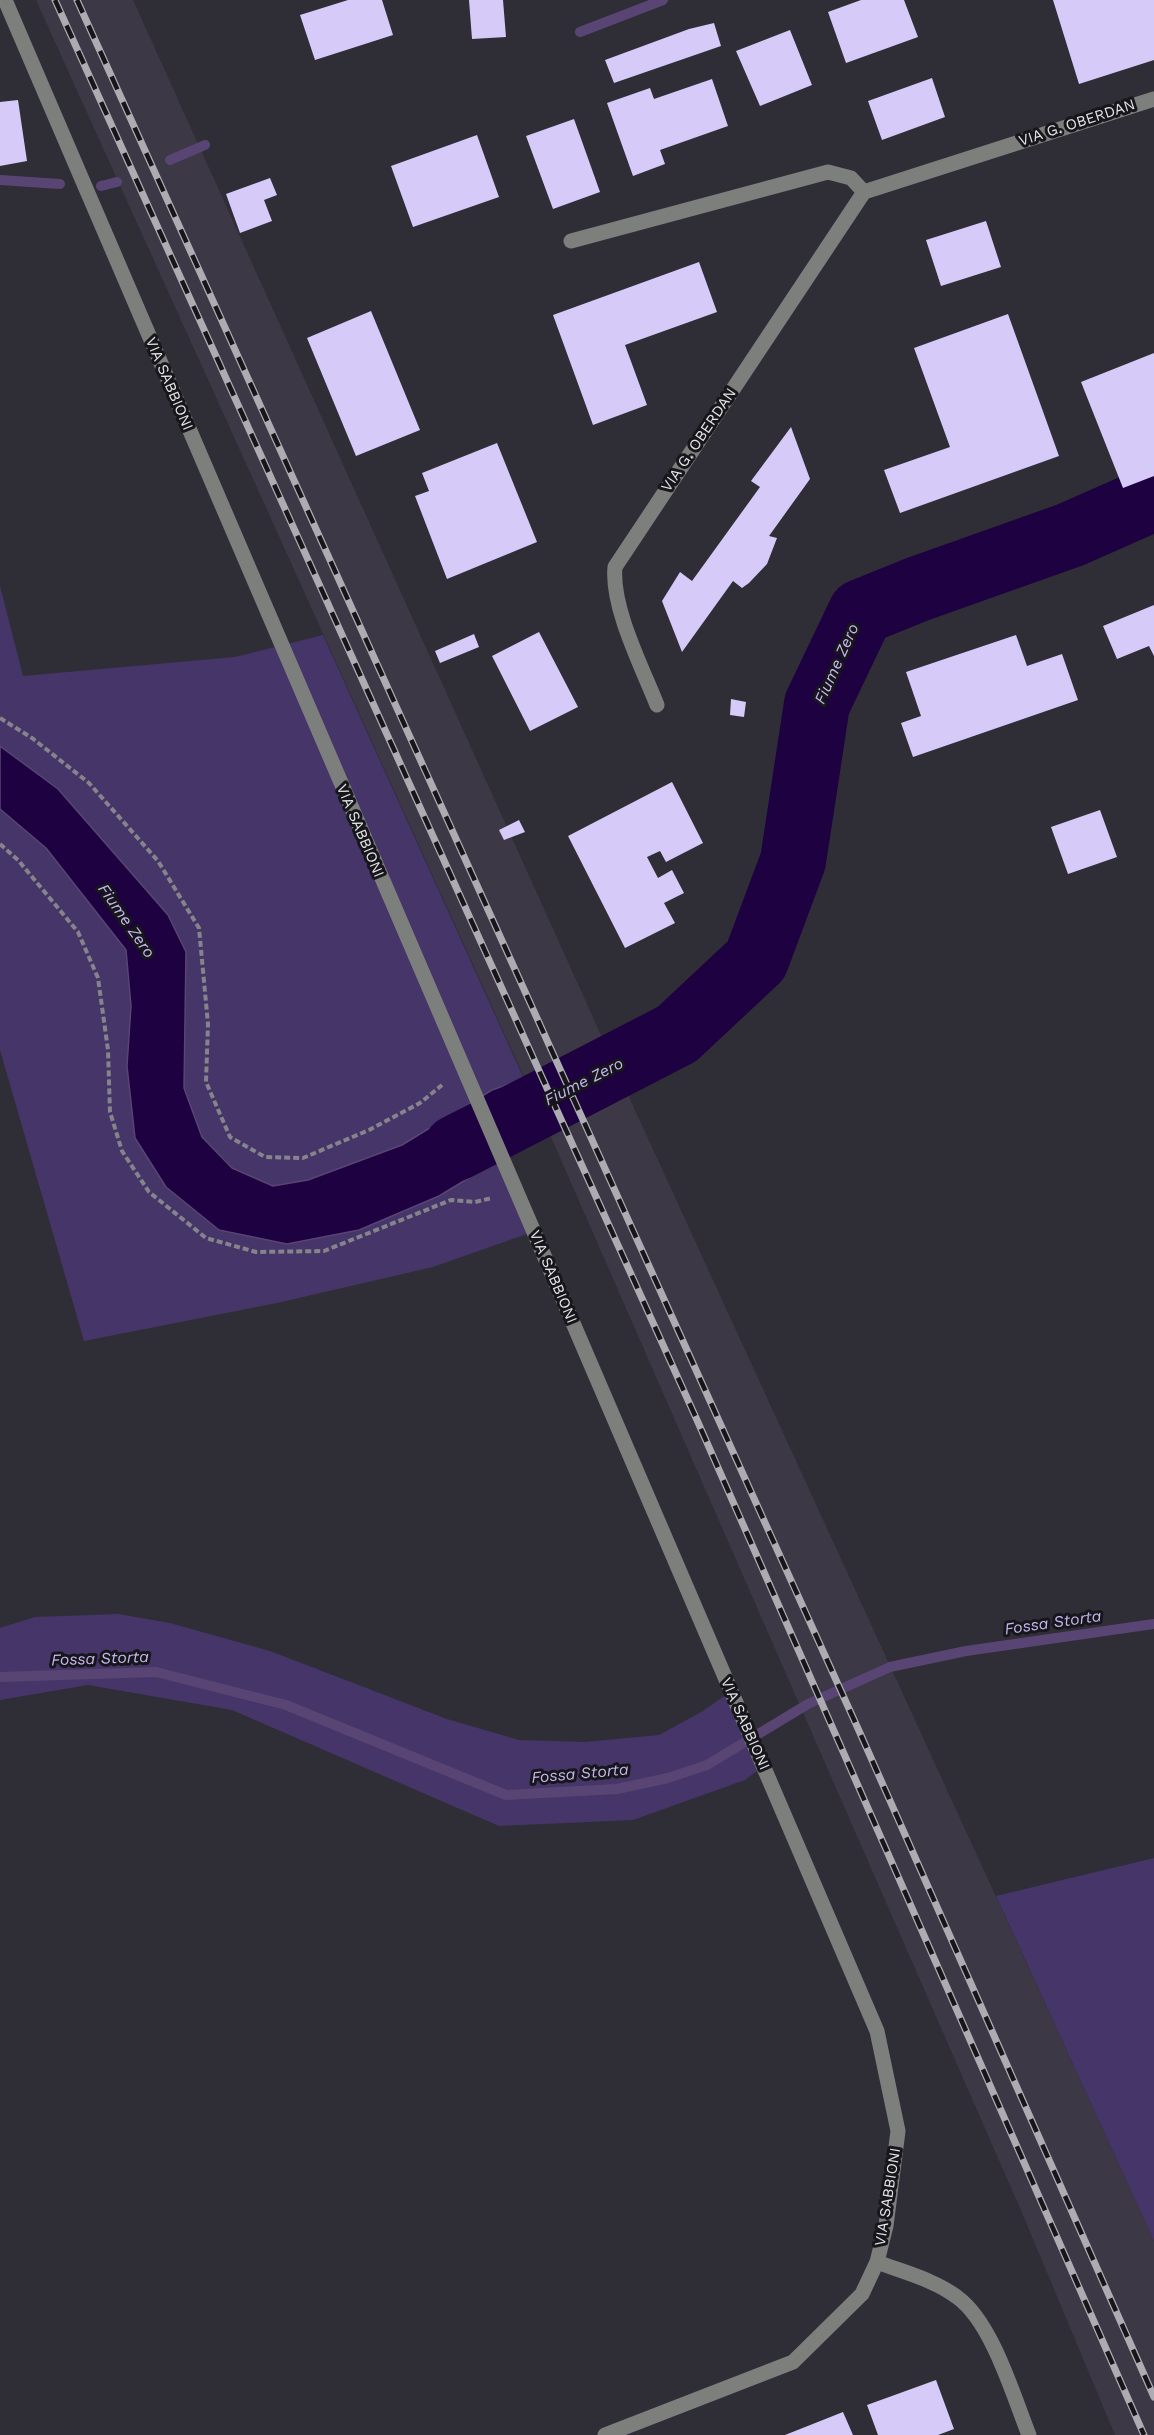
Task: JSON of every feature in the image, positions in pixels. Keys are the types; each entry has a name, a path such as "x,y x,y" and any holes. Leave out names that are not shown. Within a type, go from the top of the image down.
{"street":[{"name":"VIA SABBIONI","path":"5,0 877,2031 898,2131 886,2226 877,2262 862,2294 793,2362 605,2435"},
{"name":"VIA G. OBERDAN","path":"657,705 620,608 613,584 615,567 864,192 1154,99"},
{"path":"571,241 828,172 851,178 864,192"},
{"path":"877,2262 957,2296 970,2310 983,2327 993,2346 1029,2435"}],"path":[{"path":"0,718 32,738 89,783 158,861 199,928 208,1024 206,1082 230,1137 265,1157 303,1158 369,1130 410,1108 463,1070"},
{"path":"0,844 18,860 78,932 98,978 108,1050 110,1112 122,1151 149,1192 206,1238 256,1252 324,1251 451,1200 475,1202 516,1192"}],"shaded area":[{"path":"36,0 133,0 634,1108 1154,2241 1154,2435 1115,2435 1023,2215 548,1130"},
{"path":"0,586 23,676 235,657 323,635 524,1079 492,1090 402,1145 308,1180 273,1186 232,1168 202,1137 184,1088 186,952 168,915 58,789 0,746"},
{"path":"0,809 46,848 126,950 131,1006 127,1066 166,1187 219,1230 287,1244 359,1230 438,1196 503,1157 538,1230 433,1267 277,1303 84,1341 0,1050"},
{"path":"118,1614 170,1623 270,1651 447,1719 519,1740 585,1742 659,1735 703,1711 734,1689 766,1764 745,1780 633,1820 499,1826 232,1710 88,1685 0,1700 0,1628 35,1617"},
{"path":"1154,1858 1154,2241 996,1896"}],"water":[{"path":"0,746 58,789 168,915 186,952 184,1088 202,1137 232,1168 273,1186 308,1180 402,1145 492,1090 524,1079 548,1130 439,1196 359,1230 287,1244 219,1230 166,1187 135,1138 127,1066 131,1006 126,950 46,848 0,809"}],"building":[{"path":"348,0 382,0 393,35 315,60 300,15"},
{"path":"469,0 503,0 506,37 472,39"},
{"path":"861,0 904,0 918,37 846,63 828,12"},
{"path":"1053,0 1154,0 1154,60 1079,84"},
{"path":"714,23 721,46 614,83 605,60 689,29"},
{"path":"790,30 812,85 760,106 736,51"},
{"path":"932,78 945,117 882,140 868,101"},
{"path":"712,79 728,126 660,150 665,164 633,176 607,103 650,88 654,99"},
{"path":"18,100 27,161 0,166 0,102"},
{"path":"574,119 600,192 553,209 526,136"},
{"path":"477,135 499,197 413,227 391,166"},
{"path":"270,178 277,195 264,200 272,221 240,233 226,194"},
{"path":"986,221 1001,267 941,286 926,240"},
{"path":"699,262 717,312 625,345 647,405 593,425 553,315"},
{"path":"371,311 420,430 356,456 307,338"},
{"path":"1008,314 1059,456 900,513 884,470 950,447 914,348"},
{"path":"1154,353 1154,476 1123,488 1081,382"},
{"path":"791,427 810,479 769,536 777,538 767,564 742,588 733,581 682,652 662,601 680,572 692,581 760,487 751,481"},
{"path":"497,443 537,542 447,579 415,496 429,491 422,473"},
{"path":"1154,605 1154,656 1149,646 1117,659 1103,626"},
{"path":"539,632 578,707 530,731 492,656"},
{"path":"474,634 479,647 440,663 435,651"},
{"path":"1016,635 1027,666 1062,654 1078,700 913,757 901,723 921,716 906,672"},
{"path":"731,699 746,702 744,717 730,715"},
{"path":"672,782 703,843 666,862 660,851 647,857 658,878 672,870 684,893 664,903 675,923 625,948 568,836"},
{"path":"1100,810 1117,857 1068,874 1051,827"},
{"path":"519,820 525,832 504,840 499,830"},
{"path":"936,2380 954,2429 938,2435 878,2435 867,2405"},
{"path":"843,2412 853,2435 785,2435"}],"waterway":[{"path":"580,32 663,0"},
{"path":"170,160 205,145"},
{"path":"0,180 60,184"},
{"path":"101,186 117,182"},
{"name":"Fiume Zero","path":"456,1148 677,1034 756,960 793,861 817,704 861,612 918,589 1070,535 1154,498"},
{"name":"Fossa Storta","path":"0,1677 156,1672 286,1705 506,1795 617,1789 668,1778 707,1765 808,1704 890,1667 966,1651 1154,1624"}],"railway":[{"path":"55,0 697,1420 1144,2435"},
{"path":"77,0 860,1733 1154,2397"}]}
